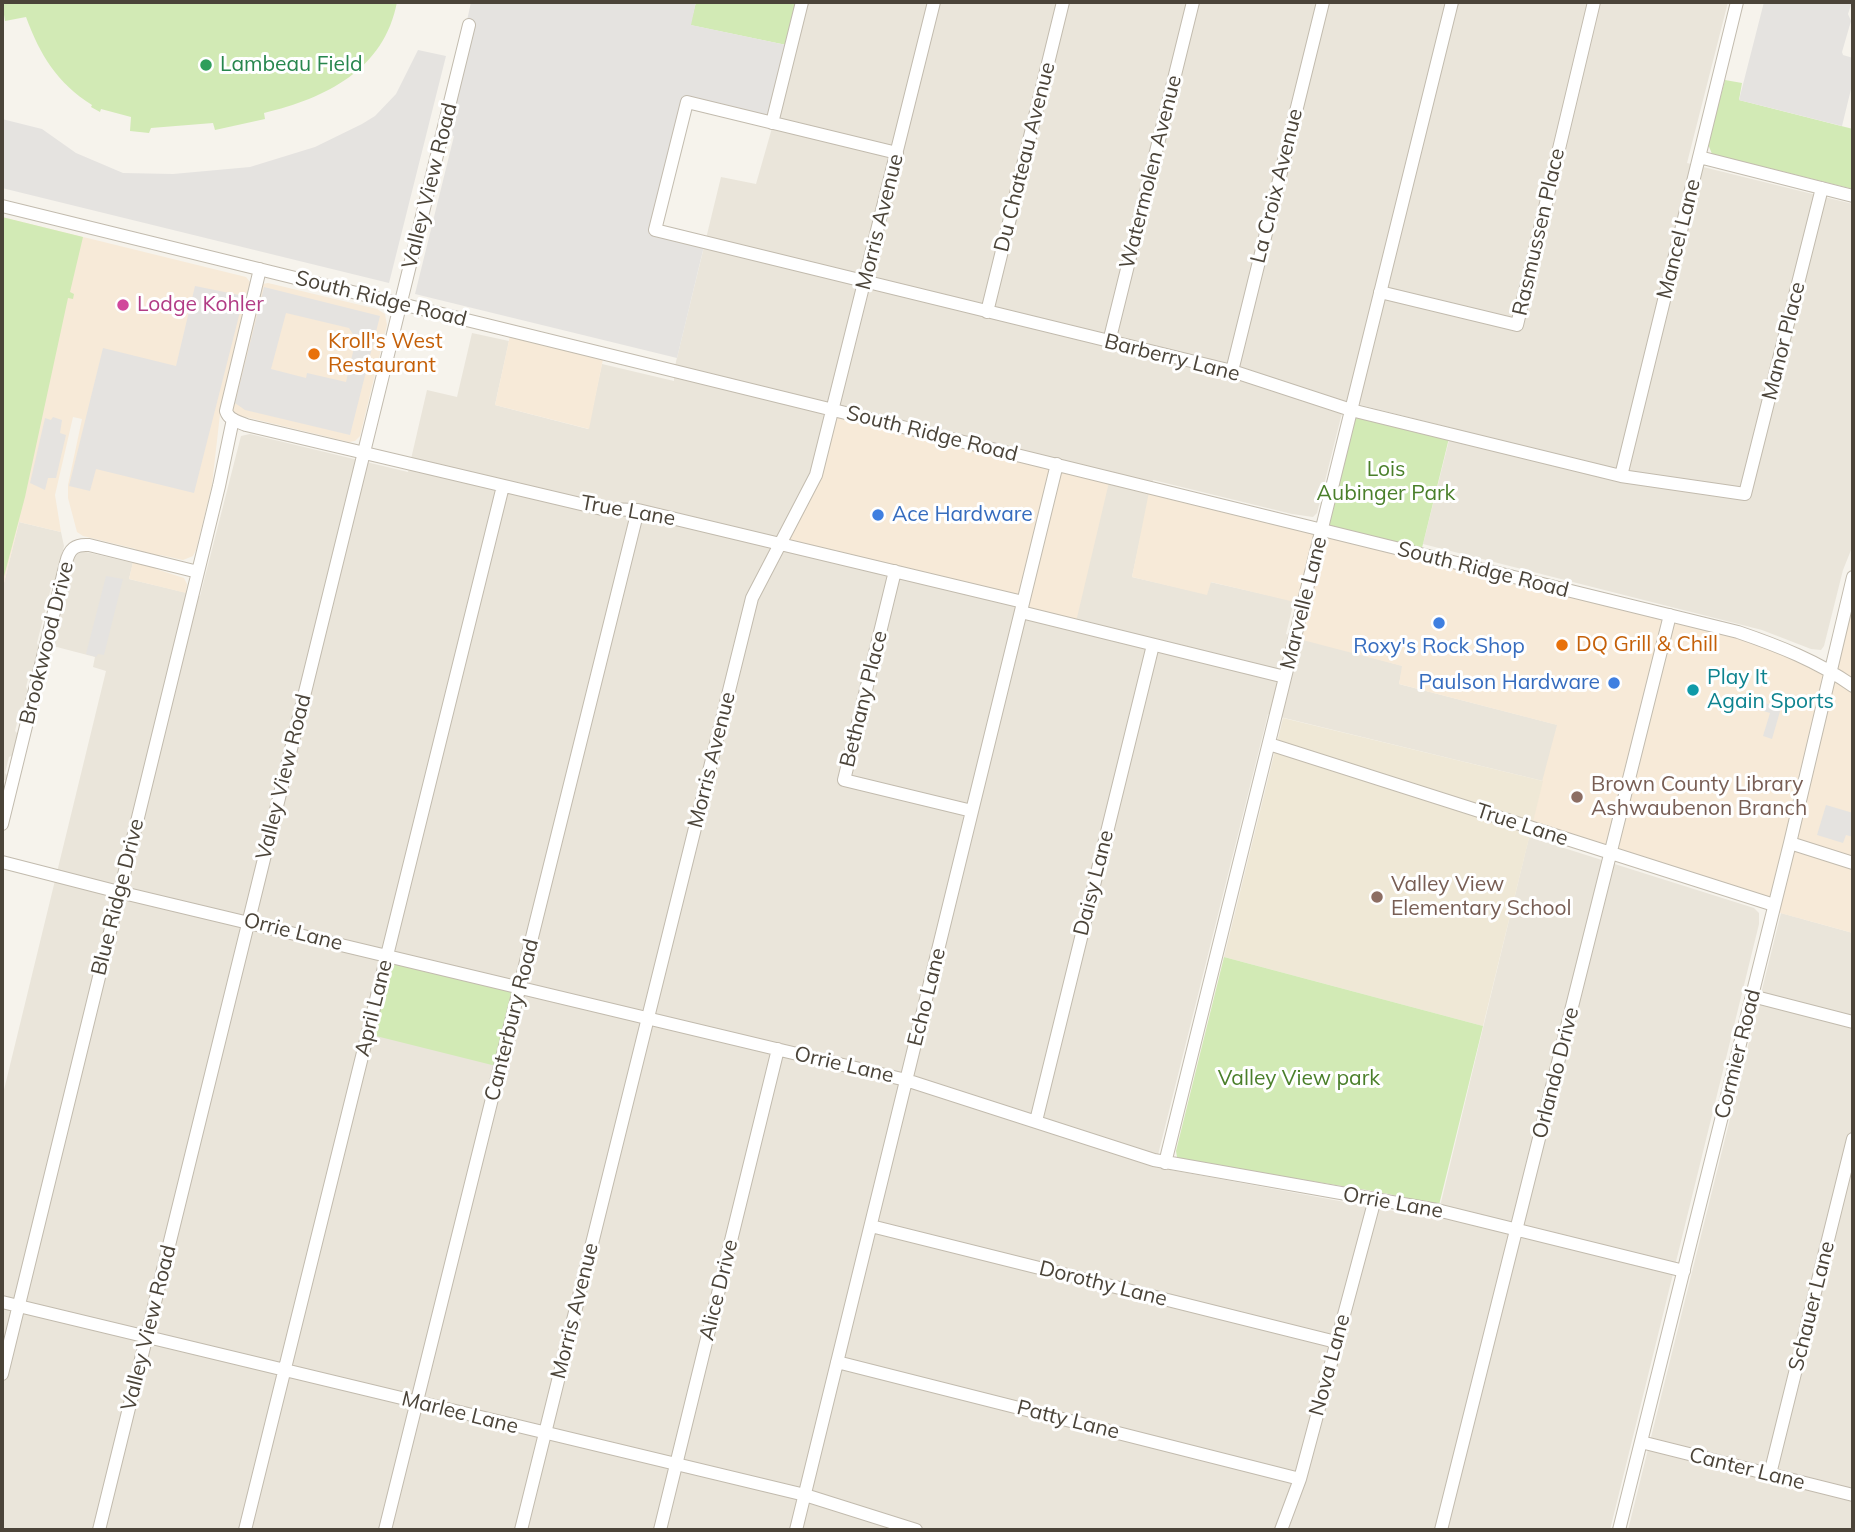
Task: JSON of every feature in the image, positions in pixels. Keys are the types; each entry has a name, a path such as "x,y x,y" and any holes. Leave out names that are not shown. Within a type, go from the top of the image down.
{"street":[{"path":"802,2 772,123 897,153"},
{"name":"Morris Avenue","path":"520,1530 752,598 816,475 934,2"},
{"name":"Du Chateau Avenue","path":"987,312 1063,2"},
{"name":"Watermolen Avenue","path":"1109,342 1193,2"},
{"name":"La Croix Avenue","path":"1232,371 1322,2"},
{"name":"Marvelle Lane","path":"1166,1163 1452,2"},
{"name":"Rasmussen Place","path":"1380,292 1517,325 1594,2"},
{"name":"Mancel Lane","path":"1621,476 1737,2"},
{"name":"Valley View Road","path":"99,1530 469,25"},
{"name":"Barberry Lane","path":"772,123 687,102 655,230 1232,371 1351,410 1621,476 1745,494"},
{"path":"1699,157 1853,195"},
{"name":"Manor Place","path":"1745,494 1822,188"},
{"name":"South Ridge Road","path":"2,206 1738,632 1789,650 1829,670 1853,686"},
{"name":"Blue Ridge Drive","path":"2,1374 198,572 233,419 226,411 260,269"},
{"name":"True Lane","path":"233,419 246,425 602,509 638,510 895,571 1153,645 1285,677"},
{"name":"Echo Lane","path":"796,1530 1057,464"},
{"name":"April Lane","path":"244,1530 502,485"},
{"name":"Canterbury Road","path":"385,1530 638,510"},
{"name":"Brookwood Drive","path":"2,824 67,557 75,546 92,546 198,572"},
{"name":"Bethany Place","path":"895,571 844,780 972,811"},
{"name":"Cormier Road","path":"1619,1530 1790,843 1853,577"},
{"name":"Orlando Drive","path":"1441,1530 1670,615"},
{"name":"Daisy Lane","path":"1036,1121 1153,645"},
{"name":"True Lane","path":"1269,744 1774,905"},
{"path":"1790,843 1853,863"},
{"name":"Orrie Lane","path":"2,862 906,1080 1166,1163 1437,1210 1684,1271"},
{"path":"1752,996 1853,1021"},
{"name":"Alice Drive","path":"660,1530 778,1049"},
{"name":"Schauer Lane","path":"1770,1474 1853,1139"},
{"name":"Nova Lane","path":"1281,1530 1300,1479 1374,1199"},
{"name":"Dorothy Lane","path":"871,1226 1336,1342"},
{"name":"Marlee Lane","path":"2,1302 804,1495 916,1530"},
{"name":"Patty Lane","path":"837,1362 1300,1479"},
{"name":"Canter Lane","path":"1641,1442 1853,1495"}],"shaded area":[{"path":"471,2 696,2 691,25 791,46 772,123 687,102 655,230 705,242 677,358 415,294 454,136 443,133"},
{"path":"808,2 1728,2 1687,163 1853,204 1853,545 1843,570 1821,650 1811,649 1762,630 1423,544 1452,428 1345,401 1317,513 1313,517 1153,480 1132,577 1206,594 1210,582 1294,601 1286,634 1403,666 1399,684 1558,725 1543,781 1268,714 1155,1167 1437,1219 1529,837 1754,908 1759,913 1759,924 1610,1530 2,1530 2,1098 106,671 93,667 95,657 53,646 73,568 70,565 74,553 82,551 133,563 129,579 200,596 241,436 250,434 408,472 427,390 457,397 472,333 509,341 495,405 588,429 602,364 674,381 674,370 721,177 756,184"},
{"path":"1764,2 1852,2 1848,14 1851,21 1842,52 1843,55 1853,58 1853,81 1842,126 1739,100"},
{"path":"418,50 446,56 389,283 2,188 2,119 42,129 76,153 123,173 173,174 250,167 315,147 375,116 396,94"},
{"path":"2,217 246,277 250,282 221,405 212,485 196,550 193,556 183,560 160,555 156,569 184,578 187,584 186,593 129,579 136,549 83,536 77,532 68,498 68,485 82,419 73,417 55,495 61,532 19,522 2,591"},
{"path":"268,283 377,309 385,314 387,325 360,436 355,441 349,442 237,415 232,411 261,288"},
{"path":"195,286 244,296 194,493 96,469 90,491 69,486 103,348 176,366"},
{"path":"264,287 380,316 350,435 245,410 235,403","holes":["286,313 349,328 356,339 346,382 307,373 306,378 271,369"]},
{"path":"511,331 604,354 589,429 495,405"},
{"path":"833,409 1110,478 1075,626 1021,612 1023,602 780,543 816,475"},
{"path":"53,417 62,420 60,433 66,435 56,478 48,478 45,490 30,483 45,418 51,420"},
{"path":"1150,487 1670,615 1829,670 1853,577 1853,933 1773,911 1530,827 1557,725 1399,684 1402,666 1295,638 1303,604 1211,582 1207,595 1132,577"},
{"path":"19,522 61,532 64,546 37,643 39,648 34,671 30,672 26,687 29,693 26,705 21,707 15,731 18,734 5,773 8,776 7,781 2,779 2,591"},
{"path":"106,576 123,579 104,655 98,654 96,657 86,654"},
{"path":"1740,695 1781,708 1772,739 1763,736 1770,713 1737,703"},
{"name":"Valley View Elementary School","path":"1283,718 1543,781 1483,1026 1224,957"},
{"path":"1826,805 1853,813 1853,837 1846,835 1843,843 1817,835"},
{"path":"1781,913 1853,933 1853,1530 1628,1530"}],"green space":[{"name":"Lambeau Field","path":"2,2 397,2 390,26 366,63 330,89 287,107 264,113 265,119 215,130 213,123 151,128 149,133 130,131 131,117 101,109 100,112 91,107 92,105 59,78 51,67 37,44 26,17 5,21"},
{"path":"696,2 802,2 791,46 690,25"},
{"path":"1725,80 1742,83 1739,100 1853,129 1853,189 1712,154 1708,144"},
{"path":"2,217 83,237 70,292 74,294 73,299 68,298 25,497 2,584"},
{"name":"Lois Aubinger Park","path":"1351,410 1450,434 1420,556 1322,529"},
{"path":"387,955 520,987 500,1067 368,1034"},
{"name":"Valley View park","path":"1224,957 1483,1026 1439,1205 1379,1192 1181,1160 1177,1157 1176,1151"}],"place":[{"name":"Lambeau Field","path":"206,65"},
{"name":"Lodge Kohler","path":"123,305"},
{"name":"Kroll's West Restaurant","path":"314,354"},
{"name":"Ace Hardware","path":"878,515"},
{"name":"Roxy's Rock Shop","path":"1439,623"},
{"name":"DQ Grill & Chill","path":"1562,645"},
{"name":"Paulson Hardware","path":"1614,683"},
{"name":"Play It Again Sports","path":"1693,690"},
{"name":"Brown County Library Ashwaubenon Branch","path":"1577,797"},
{"name":"Valley View Elementary School","path":"1377,897"}]}
